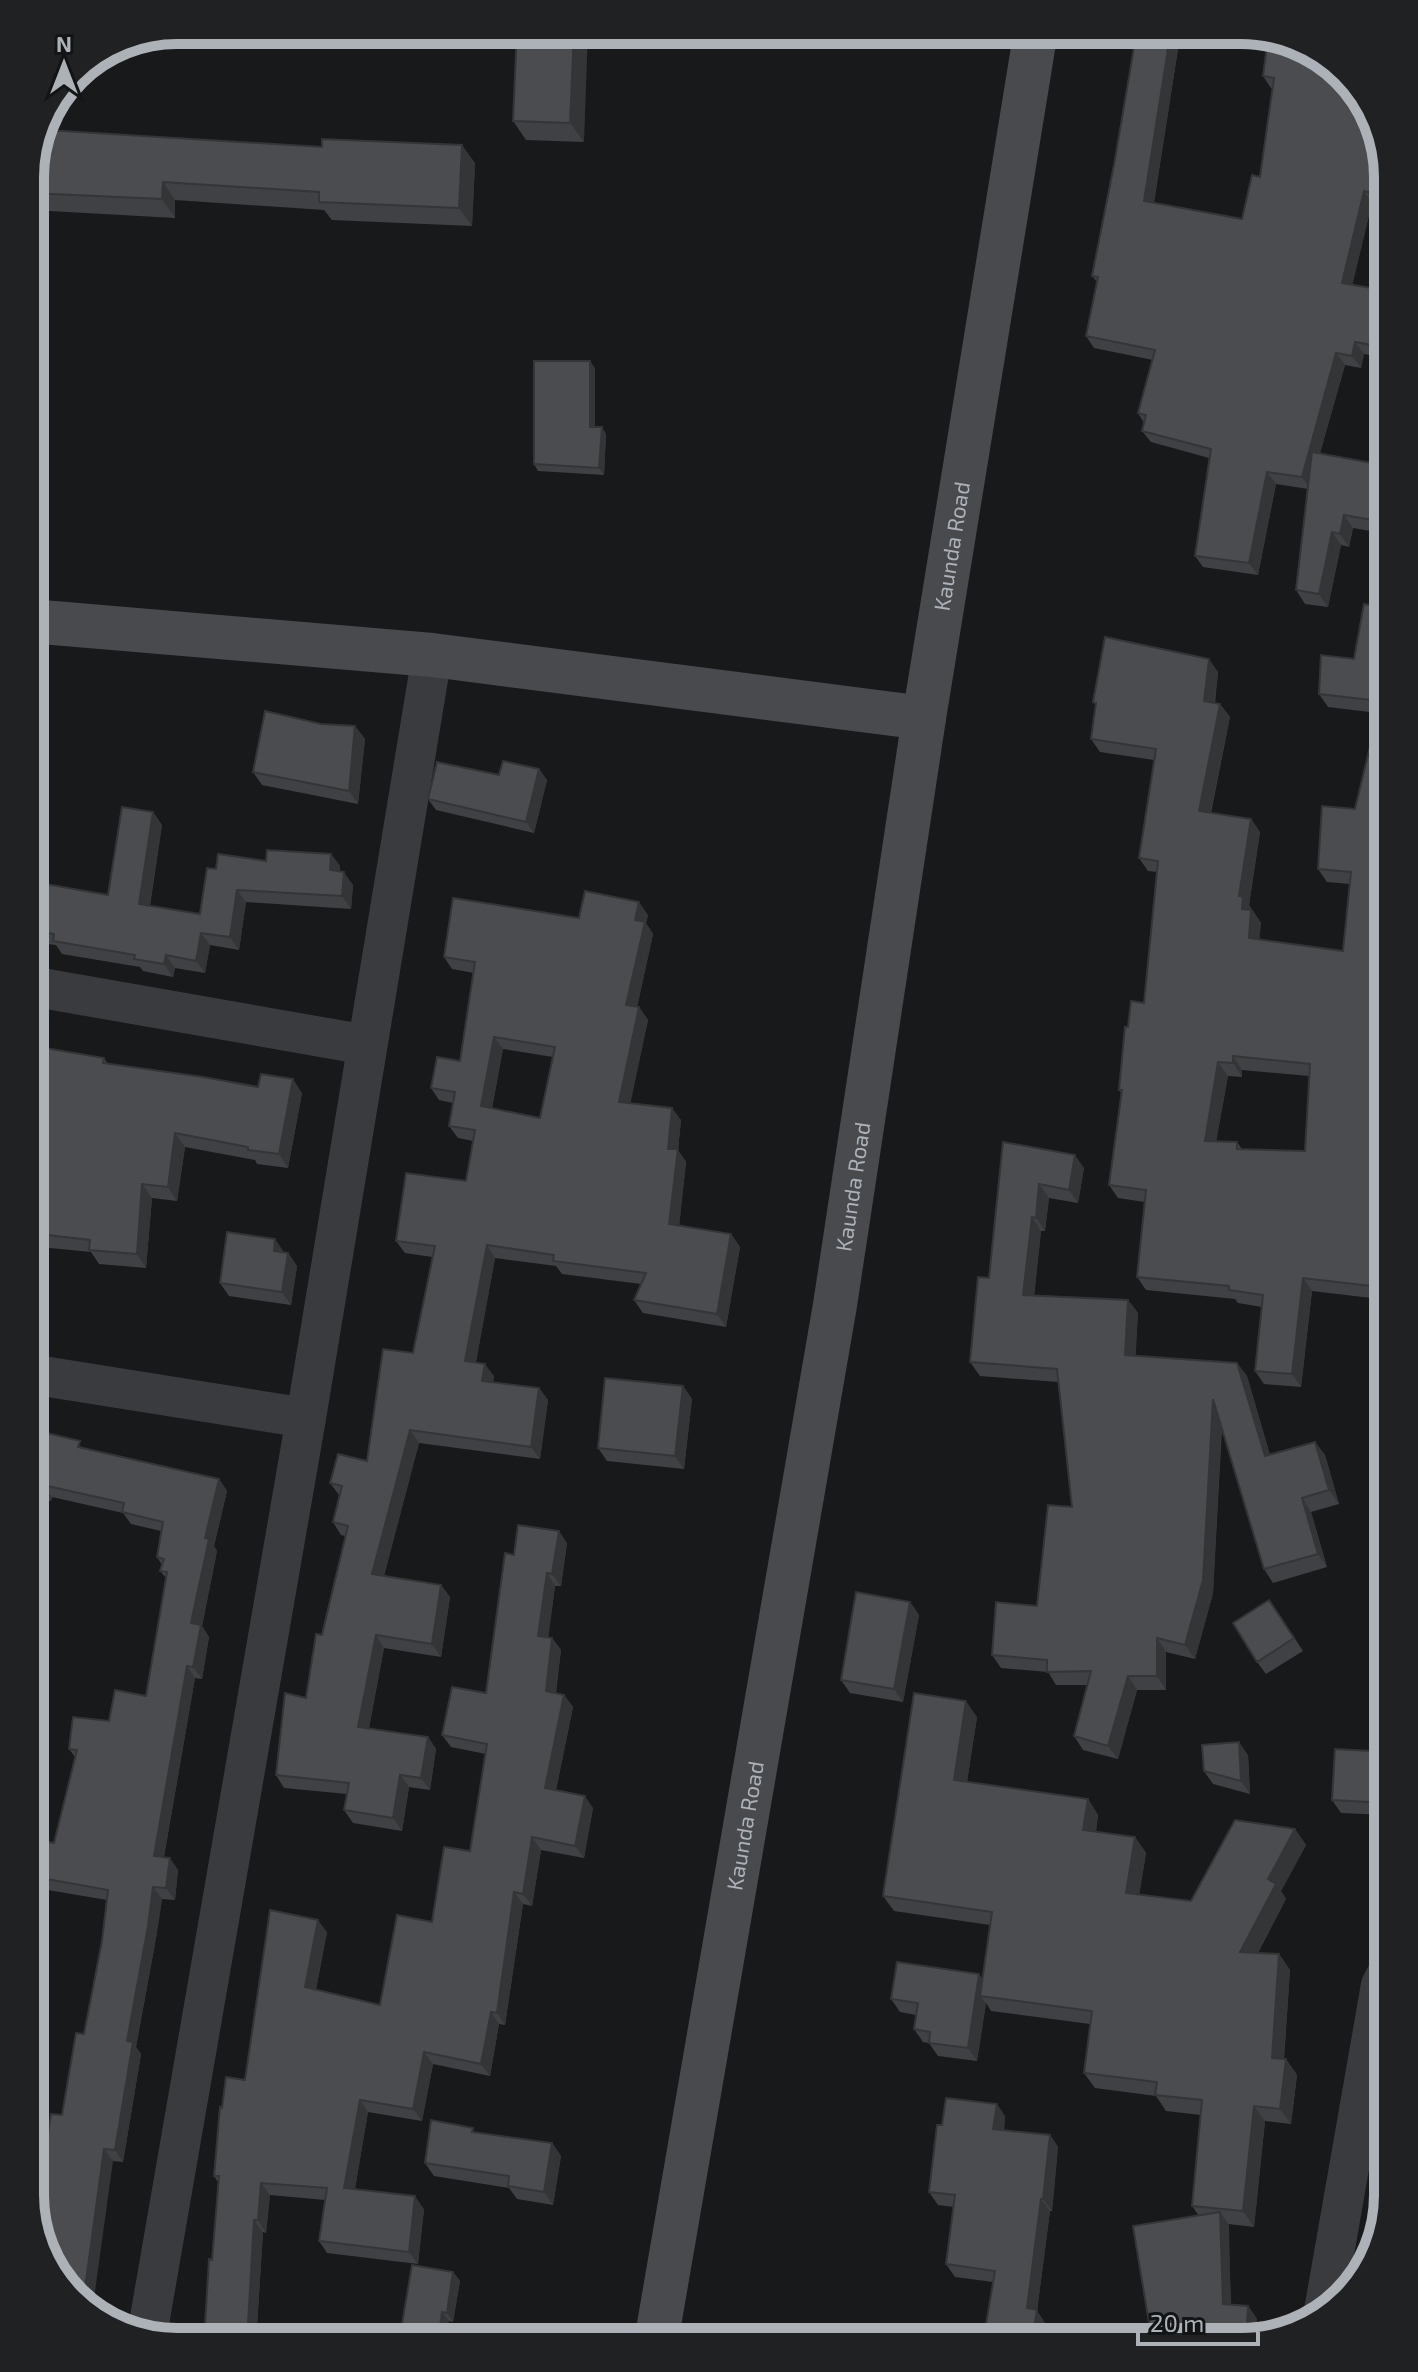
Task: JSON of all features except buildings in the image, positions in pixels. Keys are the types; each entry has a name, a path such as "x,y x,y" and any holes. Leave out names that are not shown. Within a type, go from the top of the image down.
{"street":[{"name":"Kaunda Road","path":"658,2328 835,1305 924,718 1034,44"},
{"path":"44,622 432,655 924,718"},
{"path":"149,2324 306,1418 432,655"},
{"path":"44,988 367,1045"},
{"path":"44,1376 306,1418"},
{"path":"1327,2296 1374,2025"}]}
